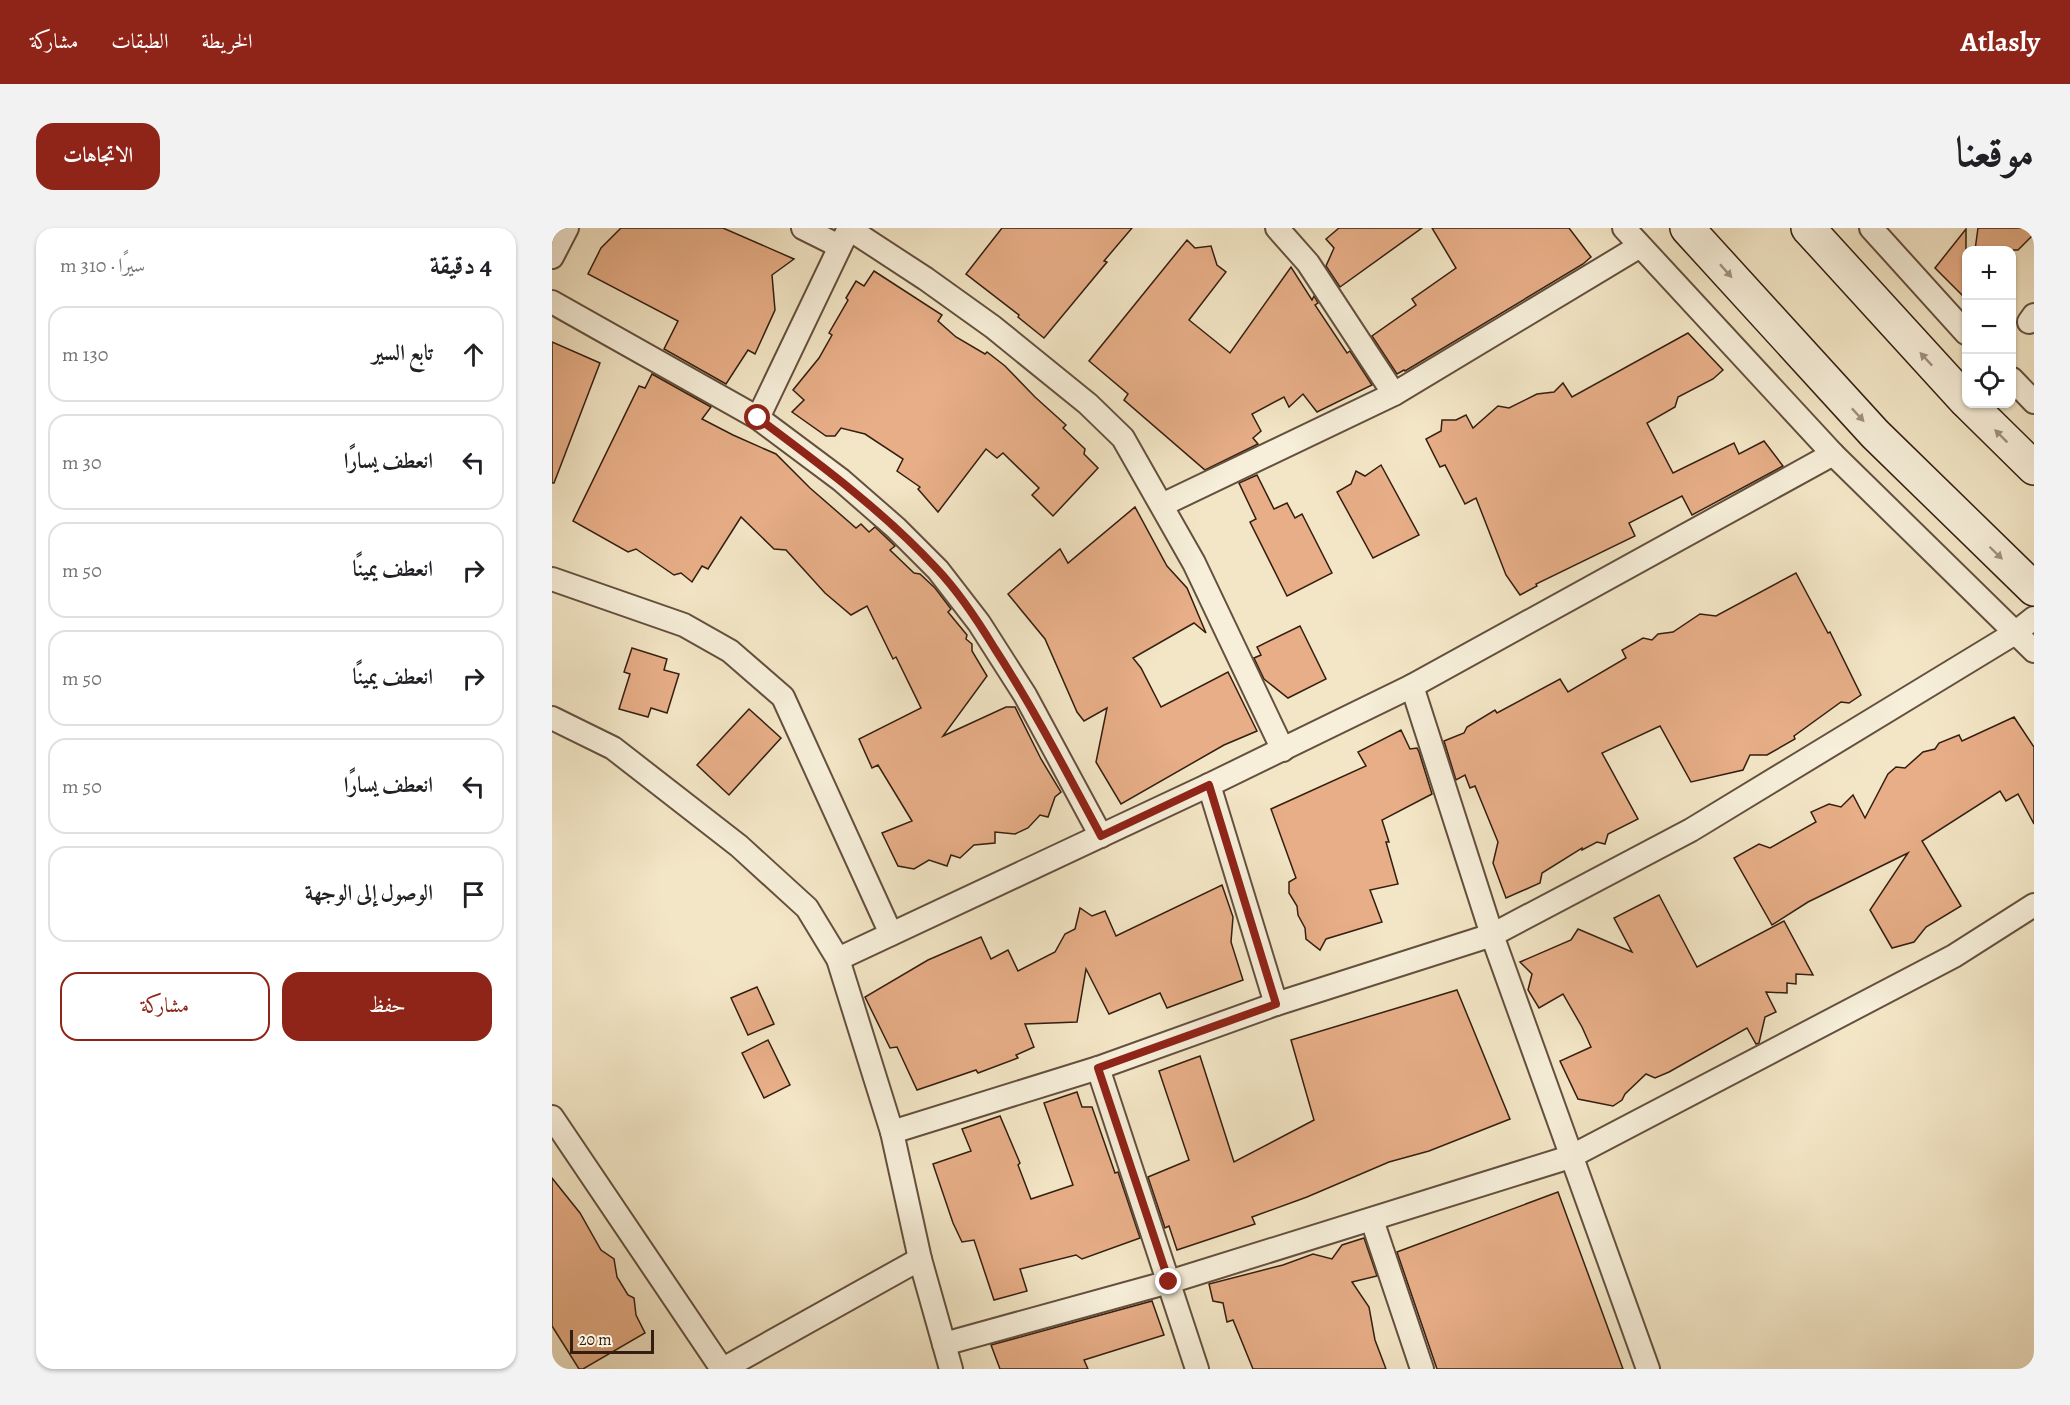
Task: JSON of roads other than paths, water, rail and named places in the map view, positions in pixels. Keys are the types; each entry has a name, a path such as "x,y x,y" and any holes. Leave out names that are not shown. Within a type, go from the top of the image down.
{"main road":[{"path":"1687,228 1875,434 2034,590"},
{"path":"1808,228 1962,395"},
{"path":"1974,408 2034,468"}],"street":[{"path":"552,257 567,228"},
{"path":"803,228 845,234 926,279 993,327 1088,404 1123,438 1194,563 1283,750"},
{"path":"1277,228 1308,263 1394,394"},
{"path":"1624,228 1833,454 2034,651"},
{"path":"1871,228 1962,329"},
{"path":"758,418 845,234"},
{"path":"1162,505 1394,394 1640,246"},
{"path":"552,302 758,418 841,480 896,528 938,570 979,623 1025,695 1101,836"},
{"path":"2016,383 2034,402"},
{"path":"838,959 1283,750 1412,686 1833,454"},
{"path":"552,579 684,625 730,651 783,697 891,934"},
{"path":"892,1132 1098,1068 1276,1004 1491,935 1691,830 2015,633 2034,618"},
{"path":"1412,686 1491,935 1648,1369"},
{"path":"552,718 613,748 764,866 807,908 838,959 892,1132 920,1259 951,1369"},
{"path":"1209,785 1276,1004"},
{"path":"944,1344 1169,1282 1570,1157 1954,956 2034,905"},
{"path":"1098,1068 1197,1369"},
{"path":"552,1117 722,1369 920,1259"},
{"path":"1372,1220 1422,1369"}]}
